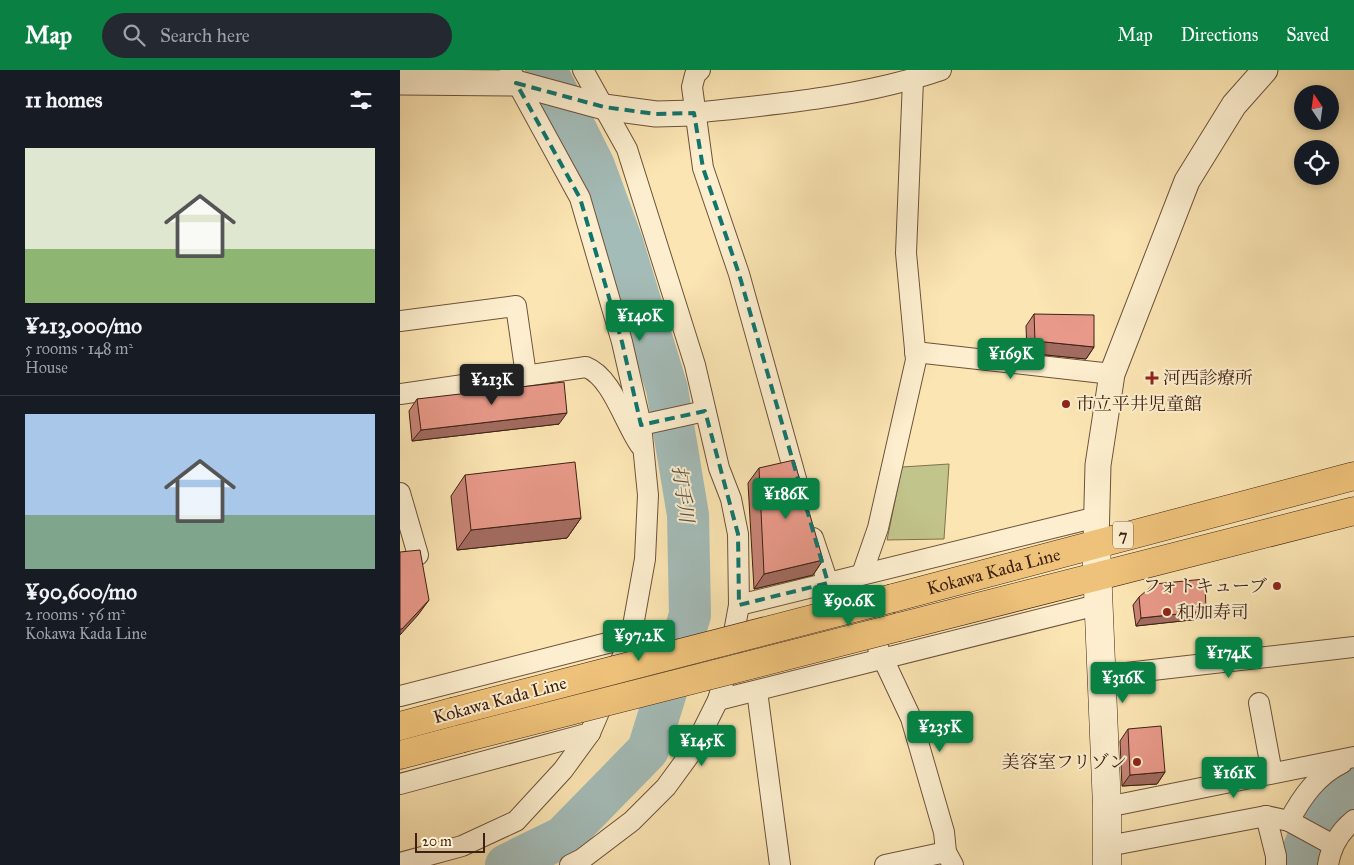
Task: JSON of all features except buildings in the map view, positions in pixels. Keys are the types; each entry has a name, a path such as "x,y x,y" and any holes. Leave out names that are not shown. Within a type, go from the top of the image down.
{"main road":[{"name":"Kokawa Kada Line","path":"400,726 892,598 1097,530 1354,476"},
{"name":"Kokawa Kada Line","path":"400,755 1354,511"},
{"path":"1097,530 1096,578 1108,856"}],"street":[{"path":"570,865 582,859 632,821 666,787 692,750 718,700 728,665 739,605 738,534 731,499 699,412 695,365 627,149 601,106 583,70"},
{"path":"700,70 695,75 692,87 703,168 739,274 806,514 845,579 911,718 950,858 885,865"},
{"path":"400,82 520,80 601,106 656,114 810,100 913,80 941,70"},
{"path":"739,605 845,579 1097,530 1098,466 1112,374 1187,181 1234,105 1265,70"},
{"path":"400,863 462,846 516,821 563,770 590,733 631,637 645,559 648,495 644,449 648,423 580,198 520,80"},
{"path":"845,579 878,528 916,360 906,253 913,80"},
{"path":"400,321 516,306 526,375"},
{"path":"915,352 1112,374"},
{"path":"400,394 586,367 596,371 608,387 632,433 644,449"},
{"path":"648,423 699,412"},
{"path":"400,493 418,555"},
{"path":"718,700 1098,606"},
{"path":"400,696 631,637"},
{"path":"1100,676 1354,647"},
{"path":"757,690 780,865"},
{"path":"1259,703 1272,773"},
{"path":"400,784 590,733"},
{"path":"1107,807 1354,757"},
{"path":"1292,822 1300,799 1316,781 1333,767 1354,757"},
{"path":"1266,816 1276,856 1276,865"},
{"path":"1108,856 1266,816 1292,822 1329,843"},
{"path":"1328,865 1329,843 1354,820"}],"highlighted area":[{"path":"516,83 604,107 656,114 694,113 703,168 739,274 828,583 739,605 738,534 705,411 641,425 622,342 580,198"}],"green space":[{"path":"949,464 944,539 887,540 902,467"}],"waterway":[{"name":"打手川","path":"506,865 563,837 648,750 690,615 688,515 667,389 622,242 594,166 546,70"},
{"path":"1301,865 1306,843 1319,820 1336,800 1354,787"}],"place":[{"name":"河西診療所","path":"1152,378"},
{"name":"市立平井児童館","path":"1066,404"},
{"name":"フォトキューブ","path":"1277,586"},
{"name":"和加寿司","path":"1167,612"},
{"name":"美容室フリゾン","path":"1137,762"}]}
